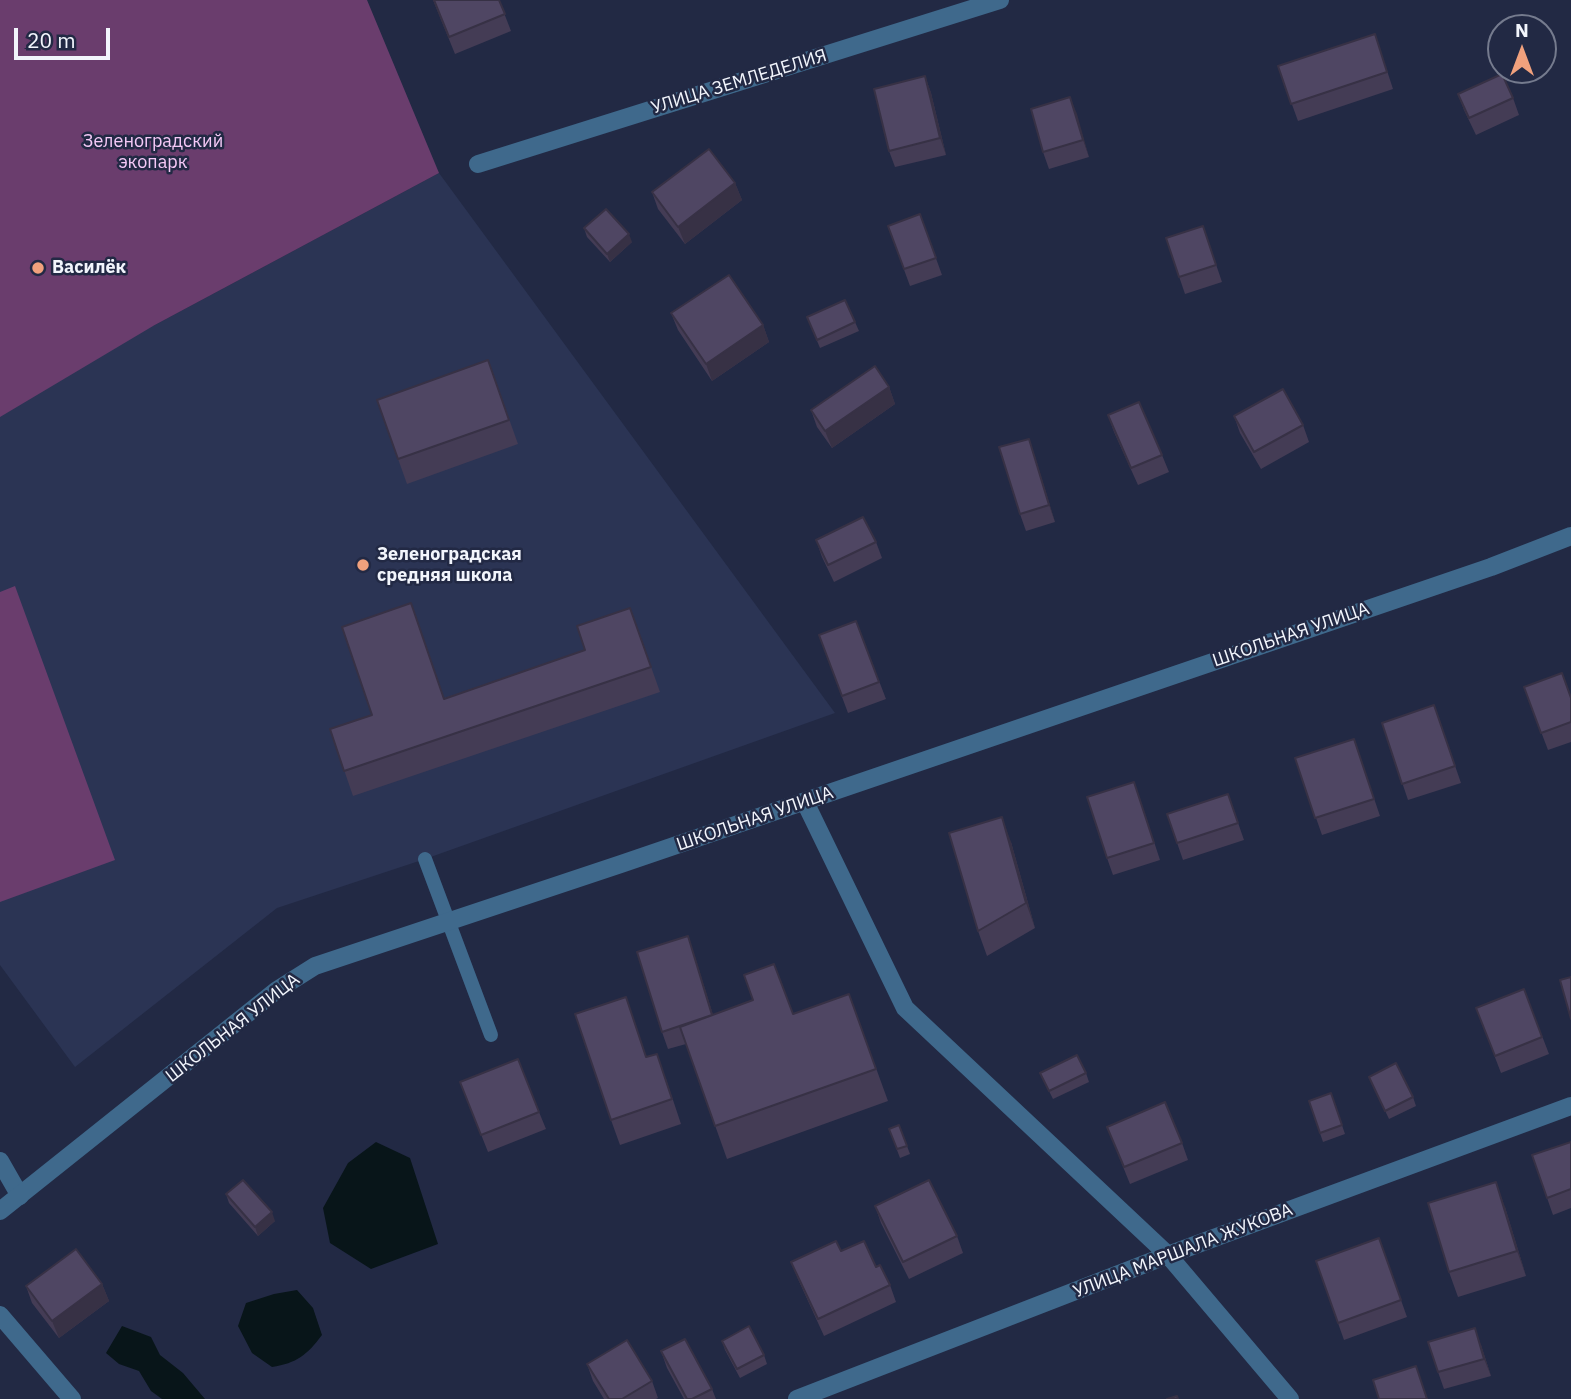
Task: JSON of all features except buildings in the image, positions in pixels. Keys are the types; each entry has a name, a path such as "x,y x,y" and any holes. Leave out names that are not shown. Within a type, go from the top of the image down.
{"street":[{"name":"УЛИЦА ЗЕМЛЕДЕЛИЯ","path":"478,164 1000,0"},
{"name":"ШКОЛЬНАЯ УЛИЦА","path":"0,1212 276,990 315,965 805,802 1478,572 1571,536"},
{"path":"805,802 905,1008 1168,1255 1290,1399"},
{"name":"УЛИЦА МАРШАЛА ЖУКОВА","path":"797,1399 1168,1255 1571,1106"},
{"path":"0,1161 20,1196"},
{"path":"0,1315 72,1399"}],"lane":[{"path":"425,859 491,1035"}],"shaded area":[{"name":"Зеленоградская средняя школа","path":"439,173 835,713 425,859 277,908 75,1067 0,965 0,210 153,326"},
{"path":"376,1142 410,1158 438,1244 371,1269 330,1243 323,1208 348,1163"},
{"path":"297,1290 313,1308 322,1335 301,1357 272,1367 252,1353 238,1326 246,1303"},
{"path":"122,1326 151,1337 160,1355 183,1373 205,1399 162,1399 151,1391 139,1371 119,1364 106,1353"}],"green space":[{"name":"Зеленоградский экопарк","path":"0,0 367,0 439,173 153,326 0,417"},
{"path":"15,586 115,860 0,902 0,592"}],"place":[{"name":"Василёк","path":"38,268"},
{"name":"Зеленоградская средняя школа","path":"363,565"}]}
